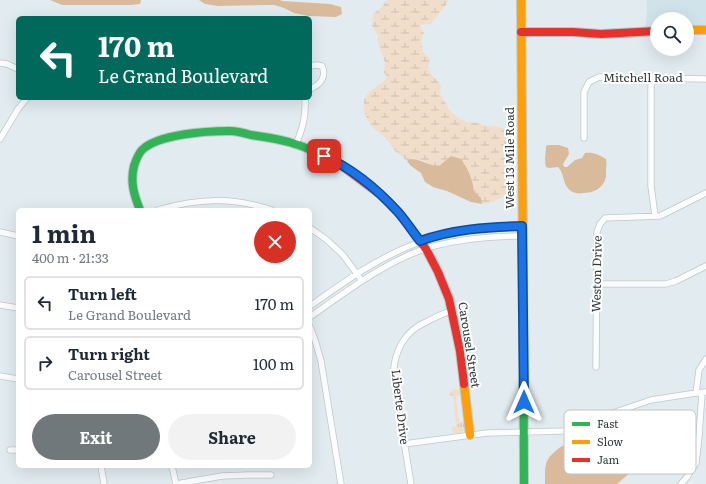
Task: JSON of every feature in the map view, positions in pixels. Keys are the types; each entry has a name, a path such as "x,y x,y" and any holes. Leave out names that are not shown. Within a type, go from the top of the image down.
{"street":[{"name":"West 13 Mile Road","path":"521,0 524,484"},
{"path":"694,30 706,30"},
{"path":"521,32 573,32 601,34 650,31"},
{"path":"0,63 16,68"},
{"path":"312,66 322,66 324,77 312,88"},
{"name":"Mitchell Road","path":"584,138 584,92 589,82 599,77 706,79"},
{"path":"651,78 651,186 655,216"},
{"path":"0,139 25,100"},
{"path":"296,144 305,118 304,100"},
{"name":"Carousel Street","path":"139,208 133,188 132,175 136,159 142,150 154,142 168,136 194,132 231,131 296,144 337,162 382,195 398,212 426,249 438,272 449,299 460,351 470,435"},
{"name":"Weston Drive","path":"596,367 597,232 600,224 605,218 660,216 706,193"},
{"path":"164,208 176,204 219,200 245,203 264,208"},
{"path":"312,305 357,273 397,250 420,241 466,230 522,226"},
{"path":"312,229 327,240 343,255 362,280"},
{"path":"0,232 16,236"},
{"path":"312,316 362,280 401,259 426,249 468,240 522,236"},
{"path":"597,284 666,284 676,281 706,266"},
{"path":"0,305 16,308"},
{"name":"Liberte Drive","path":"411,484 393,368 398,350 405,339 416,328 443,313 452,311"},
{"path":"312,332 321,361 341,484"},
{"path":"696,463 701,393 699,370 706,361"},
{"path":"0,376 16,378"},
{"path":"622,410 651,400 701,393"},
{"path":"404,444 487,433 564,431"},
{"path":"10,450 16,450"},
{"path":"101,468 104,484"},
{"path":"172,468 176,484 222,476 271,476"},
{"path":"681,484 690,474"}],"shaded area":[{"path":"50,0 141,0 140,4 131,5 62,5"},
{"path":"199,0 280,0 330,4 341,7 342,14 336,17 309,16 294,13 274,5 218,6 205,4"},
{"path":"647,0 706,0 706,30 694,30 694,12 650,12 650,29 646,29"},
{"path":"559,145 568,148 569,154 563,164 564,167 567,167 575,160 582,158 585,153 596,154 606,159 606,177 603,185 597,190 590,192 575,193 568,189 558,167 546,167 546,146"},
{"path":"451,156 461,159 464,163 471,178 474,191 481,198 482,204 471,202 447,191 433,187 425,182 421,173 407,161 414,159 439,166"},
{"path":"564,445 564,474 629,474 617,484 545,484 547,462 552,454"}],"green space":[{"path":"387,0 448,0 446,5 431,24 421,25 421,29 424,32 421,42 423,52 430,59 428,68 431,74 441,85 440,94 450,111 460,119 467,122 505,129 508,137 506,195 493,202 482,204 481,198 474,191 472,179 468,169 451,156 439,166 432,166 425,161 410,159 407,161 394,150 386,138 373,128 368,121 364,111 364,99 375,87 384,81 387,76 384,73 385,63 379,48 378,36 372,26 373,14 382,7"},
{"path":"456,389 461,393 460,395 456,396 459,422 465,423 464,430 459,434 454,433 451,429 452,427 456,426 453,396 449,394 452,390"}],"traffic: fast":[{"path":"139,208 134,194 132,178 136,159 142,150 159,140 183,134 235,131 290,142 326,157"},
{"path":"523,268 524,484"}],"traffic: slow":[{"path":"521,0 523,268"},
{"path":"694,30 706,30"},
{"path":"464,384 470,435"}],"traffic: jam":[{"path":"521,32 573,32 601,34 650,31"},
{"path":"326,157 337,162 381,195 398,212 426,249 438,272 449,299 460,351 464,384"}],"route":[{"path":"324,156 337,162 382,195 398,212 420,241 466,230 522,226 524,402"}]}
